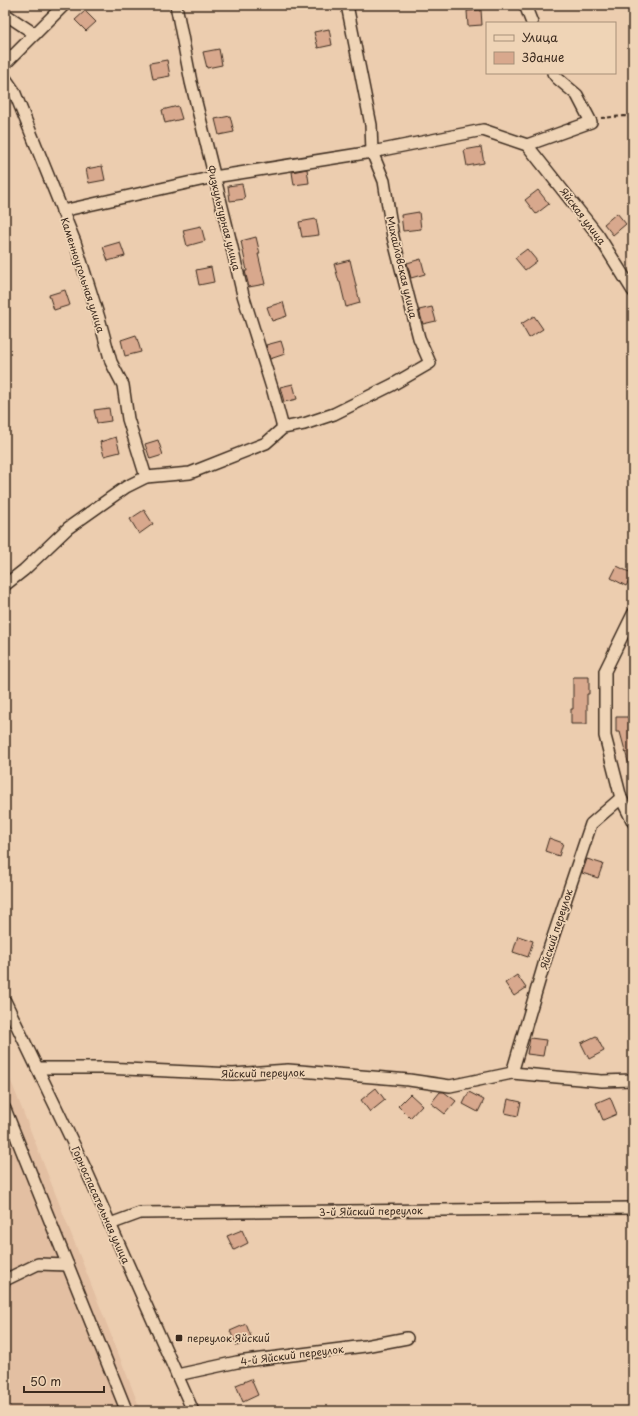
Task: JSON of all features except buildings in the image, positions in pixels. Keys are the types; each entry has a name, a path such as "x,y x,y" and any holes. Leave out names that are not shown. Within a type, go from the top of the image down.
{"street":[{"path":"5,64 64,5"},
{"name":"Физкультурная улица","path":"176,5 191,82 243,295 283,428"},
{"name":"Михайловская улица","path":"283,428 304,424 334,414 392,385 430,363 419,338 393,237 384,181 372,152 371,125 347,5"},
{"path":"525,5 532,22"},
{"path":"5,14 35,34"},
{"path":"62,211 214,176 372,152 483,130 527,145 591,122 577,95 554,74"},
{"name":"Каменноугольная улица","path":"5,78 14,91 75,242 111,362 123,385 128,419 146,477"},
{"name":"Яйская улица","path":"527,145 598,235 633,291"},
{"path":"5,585 24,570 68,528 126,487 146,477 190,473 266,443 283,428"},
{"path":"633,614 605,671 605,736 621,798 633,822"},
{"name":"Яйский переулок","path":"512,1073 590,824 621,798"},
{"name":"Горноспасательная улица","path":"5,1001 110,1224 193,1411"},
{"name":"Яйский переулок","path":"37,1068 104,1068 233,1074 288,1070 410,1080 450,1086 512,1073 602,1081 633,1080"},
{"path":"5,1109 125,1407 123,1411"},
{"name":"3-й Яйский переулок","path":"110,1224 140,1213 633,1208"},
{"path":"5,1280 38,1264 68,1265"},
{"name":"4-й Яйский переулок","path":"177,1375 237,1362 365,1346 406,1338"}],"path":[{"path":"590,119 625,116 633,119"}],"shaded area":[{"path":"5,1066 141,1411 5,1411"}],"place":[{"name":"переулок Яйский","path":"179,1338"}]}
